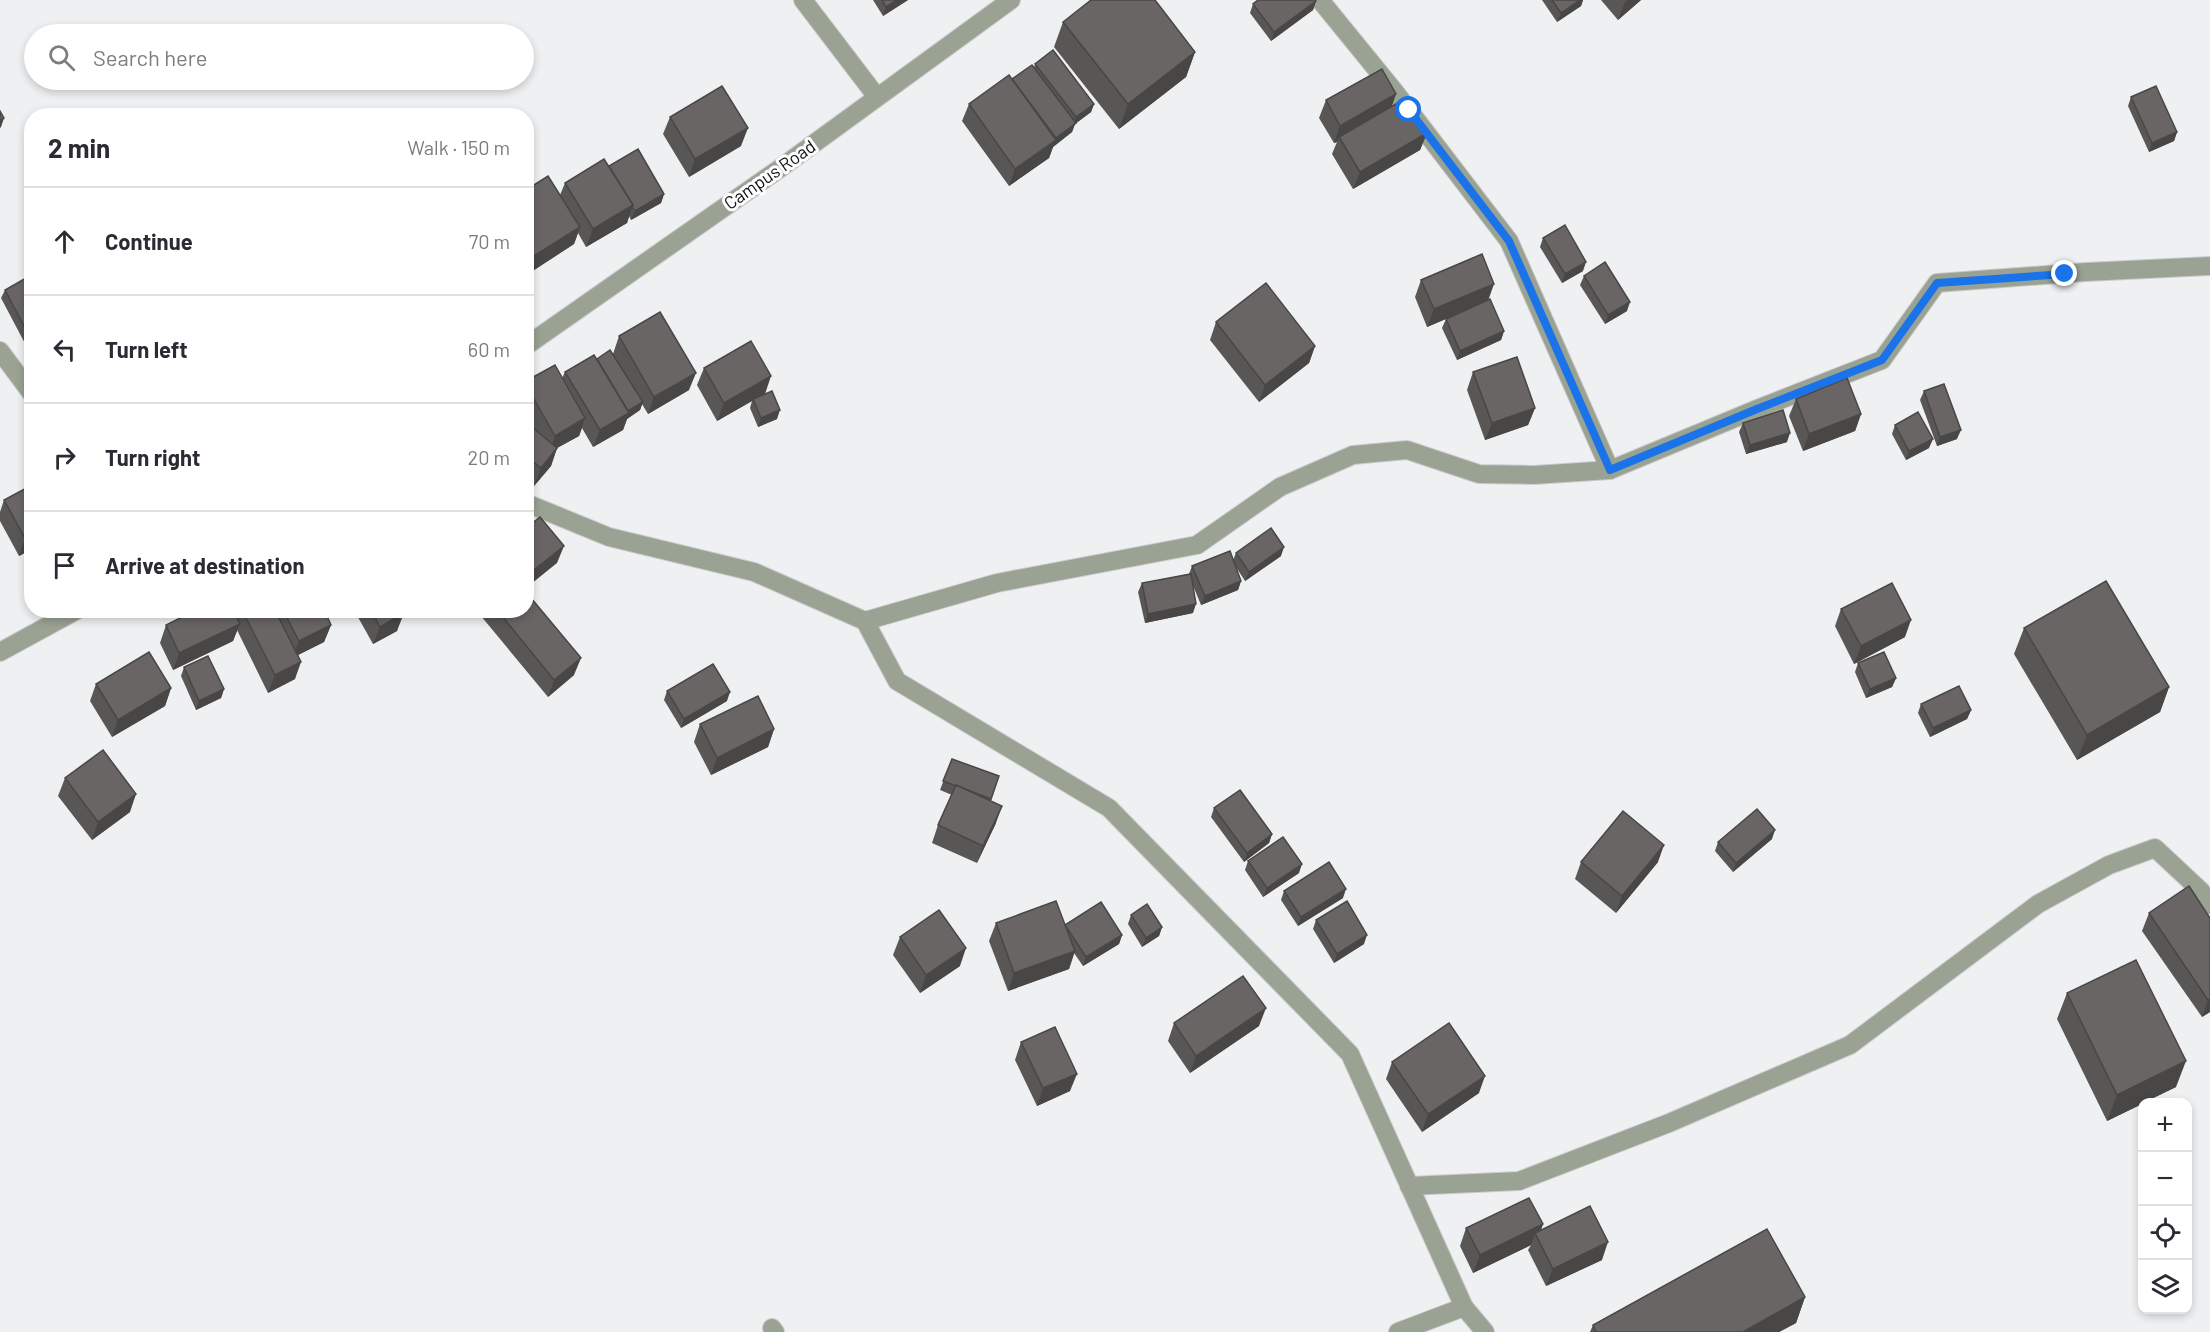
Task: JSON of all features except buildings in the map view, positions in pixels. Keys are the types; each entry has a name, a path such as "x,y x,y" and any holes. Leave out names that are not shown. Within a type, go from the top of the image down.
{"street":[{"path":"803,0 877,97"},
{"name":"Campus Road","path":"534,340 1011,0"},
{"path":"1320,0 1395,92 1509,241 1610,470"},
{"path":"865,621 997,583 1197,544 1280,487 1353,455 1407,450 1479,474 1534,475 1610,470 1882,360 1937,283 2210,266"},
{"path":"0,351 24,383"},
{"path":"534,506 609,537 754,572 865,621 897,681 1109,808 1350,1054 1464,1307 1485,1332"},
{"path":"0,652 63,618"},
{"path":"1409,1186 1519,1181 1670,1124 1850,1045 2038,904 2109,865 2155,848 2201,891 2210,905"},
{"path":"1398,1332 1464,1307"}],"route":[{"path":"1409,110 1509,241 1610,470 1882,360 1937,283 2065,274"}]}
